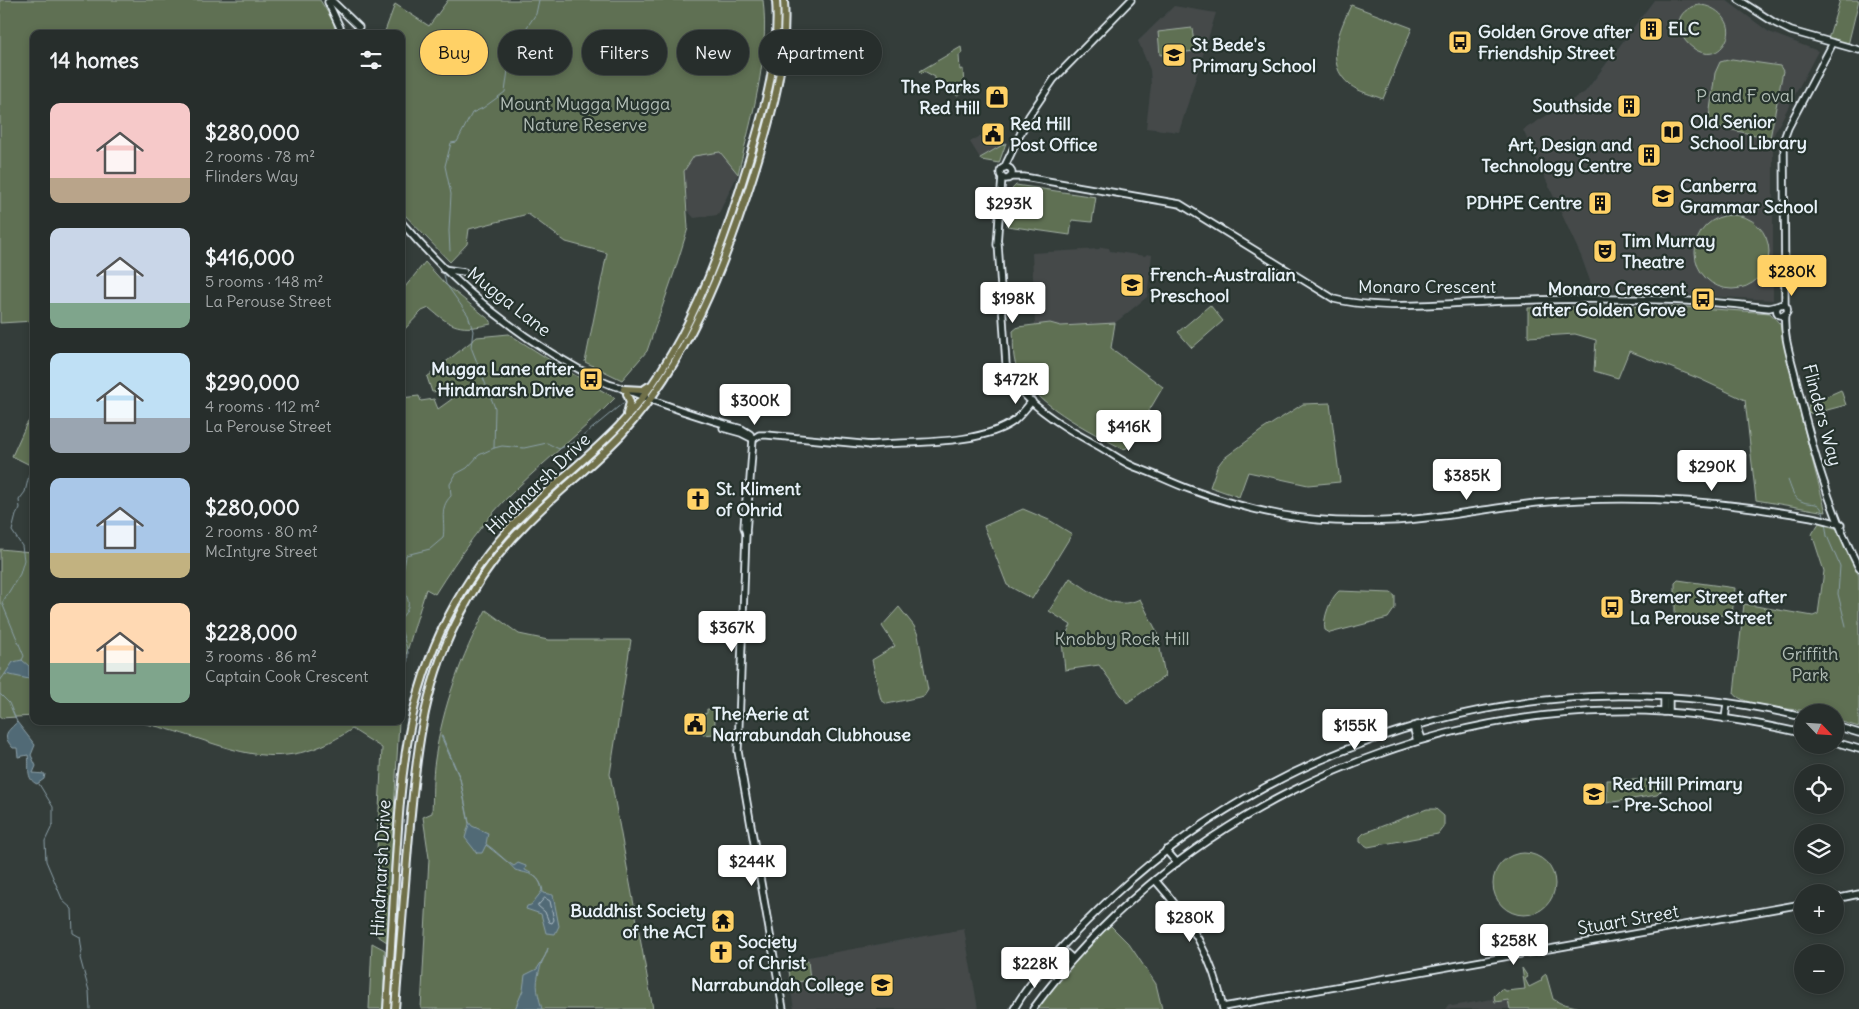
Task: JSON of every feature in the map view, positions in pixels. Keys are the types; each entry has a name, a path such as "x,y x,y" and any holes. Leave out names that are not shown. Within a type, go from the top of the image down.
{"main road":[{"name":"Hindmarsh Drive","path":"387,1009 405,748 417,694 438,638 466,586 503,536 645,400 652,383 675,346 692,313 723,238 742,185 772,70 776,43 776,0"},
{"name":"Hindmarsh Drive","path":"394,1009 419,739 431,686 448,639 480,580 514,537 602,454 672,368 697,320 749,189 780,73 785,41 784,0"},
{"path":"624,420 630,402 625,392 643,390 652,383"},
{"path":"391,949 399,949"}],"street":[{"path":"329,0 359,27"},
{"path":"329,0 341,30"},
{"path":"1008,175 1000,172 1011,156 1029,116 1054,79 1131,0"},
{"path":"1739,0 1784,28 1859,50"},
{"name":"Flinders Way","path":"1831,43 1823,64 1788,128 1784,139 1783,283 1780,310 1812,442 1840,525 1859,568"},
{"path":"1011,156 1008,175 1003,188 998,243 996,245 1007,370 1017,388 1059,422 1106,450 1176,484 1227,502 1276,514 1334,521 1411,520 1538,503 1616,498 1705,501 1824,520 1840,525"},
{"name":"Monaro Crescent","path":"1004,168 1008,175 1180,204 1334,299 1349,302 1423,304 1597,300 1703,302 1780,310"},
{"name":"Mugga Lane","path":"405,226 443,268 501,319 542,347 625,392 751,438"},
{"path":"443,268 464,272"},
{"path":"783,1009 738,751 746,533 744,527 749,486 751,438 767,435 872,445 933,442 994,431 1013,421 1032,401"},
{"path":"1824,520 1836,513"},
{"path":"1013,1009 1061,950 1110,898 1168,849 1230,806 1283,777 1366,741 1415,725 1492,707 1554,699 1599,696 1667,697 1729,703 1794,715"},
{"path":"1666,712 1667,697"},
{"path":"1727,719 1729,703"},
{"path":"1033,1009 1072,960 1101,929 1155,880 1220,832 1284,795 1339,768 1420,740 1476,726 1552,715 1615,710 1666,712 1727,719 1794,732"},
{"path":"1415,725 1420,740"},
{"path":"1844,729 1859,733"},
{"path":"1844,745 1859,749"},
{"path":"1168,849 1178,862"},
{"path":"1155,880 1171,897 1200,941 1215,975 1223,1008"},
{"path":"1844,896 1859,894"},
{"name":"Stuart Street","path":"1223,1008 1794,905"},
{"path":"1061,950 1072,960"}],"shaded area":[{"name":"Canberra Grammar School","path":"1654,0 1726,0 1769,32 1818,51 1773,136 1773,300 1621,291 1594,292 1581,256 1523,130 1585,92"},
{"name":"St Bede's Primary School","path":"1174,6 1216,13 1179,132 1146,128 1151,85 1150,70 1138,41"},
{"path":"996,127 1006,143 980,158 970,142"},
{"path":"706,152 720,152 738,174 718,215 694,218 688,211 684,171 694,156"},
{"path":"1101,247 1109,248 1110,251 1145,256 1147,254 1152,255 1147,297 1115,323 1061,326 1050,323 1035,325 1032,253 1099,249"},
{"name":"Red Hill Primary - Pre-School","path":"1589,784 1606,784 1606,799 1584,799 1582,792"},
{"name":"Narrabundah College","path":"964,929 978,1009 794,1009 786,961"},
{"path":"1494,996 1496,1002 1508,1000 1510,1009 1445,1009 1449,1004 1452,1006 1476,1002 1492,999"}],"green space":[{"path":"0,0 320,0 333,21 335,30 30,30 30,321 0,323"},
{"name":"Mount Mugga Mugga Nature Reserve","path":"448,0 763,0 764,30 759,30 760,75 738,174 720,152 694,156 684,171 688,228 647,351 622,380 585,362 607,253 566,242 528,214 469,229 467,244 450,262 405,215 405,30 385,30 395,4 429,26"},
{"path":"1840,0 1859,0 1848,45 1828,39"},
{"path":"1351,5 1412,28 1383,99 1350,85 1337,67 1336,46 1342,25"},
{"path":"1699,5 1712,8 1723,16 1726,22 1728,34 1726,41 1717,51 1706,53 1695,50 1686,42 1680,32 1679,21 1685,11"},
{"path":"1192,28 1195,51 1160,55 1158,32"},
{"path":"961,47 962,53 959,55 960,70 963,69 964,89 958,96 935,82 935,77 920,71"},
{"name":"P and F oval","path":"1732,59 1780,66 1783,71 1770,138 1708,125 1715,73 1720,62"},
{"path":"1006,143 999,163 981,160 980,158"},
{"path":"1016,185 1096,197 1092,222 1072,220 1070,235 1007,226 1012,189"},
{"path":"1732,215 1746,218 1758,226 1766,238 1769,252 1766,266 1758,278 1746,286 1732,289 1718,286 1706,278 1698,266 1695,252 1698,238 1706,226 1718,218"},
{"path":"425,262 445,284 491,321 491,324 472,327 457,326 444,320 429,308 422,311 405,329 405,287"},
{"path":"1210,305 1223,321 1192,348 1178,332"},
{"path":"1606,306 1685,307 1770,313 1780,324 1799,410 1826,512 1756,500 1745,400 1700,379 1629,351 1618,378 1594,371 1596,340 1575,334 1528,337 1528,308"},
{"path":"1050,323 1061,326 1115,323 1111,348 1163,387 1127,448 1123,449 1062,414 1048,404 1024,379 1015,361 1013,331 1018,327"},
{"path":"509,334 564,369 615,398 505,500 473,538 435,594 426,589 405,658 405,398 419,396 421,401 434,399 438,409 452,399 448,390 432,392 427,377 477,337"},
{"path":"1841,390 1846,405 1812,414 1807,411 1809,404"},
{"path":"1330,403 1340,482 1308,485 1248,472 1239,497 1210,487 1217,467 1223,459 1262,430 1303,404"},
{"path":"30,420 30,465 12,456"},
{"path":"1023,509 1049,520 1072,534 1032,599 1007,585 984,526"},
{"name":"Griffith Park","path":"1819,523 1838,529 1859,576 1859,727 1844,723 1844,704 1794,704 1794,710 1750,702 1734,693 1744,604 1813,616 1818,614 1824,571 1812,534"},
{"path":"0,549 30,552 30,716 0,718"},
{"name":"Knobby Rock Hill","path":"1070,578 1103,599 1112,602 1121,603 1140,599 1157,632 1165,676 1127,703 1099,665 1065,670 1062,642 1071,625 1049,611"},
{"path":"1678,580 1735,588 1732,615 1675,616 1675,583"},
{"path":"1339,591 1391,593 1395,596 1395,608 1388,618 1330,633 1325,630 1326,614 1333,598"},
{"path":"899,607 914,626 918,635 928,690 924,696 887,704 881,700 872,660 895,646 882,626"},
{"path":"486,610 519,634 548,640 631,640 610,774 653,1009 421,1009 429,858 423,817 432,813 435,759 448,701 461,664"},
{"path":"716,707 714,734 703,735 704,714 707,713 707,709 714,710"},
{"path":"151,725 399,725 387,942 373,933 382,748 352,729 322,746 294,754 267,755 242,752"},
{"path":"1607,780 1656,780 1661,783 1663,789 1657,795 1607,803"},
{"path":"1427,809 1436,809 1444,816 1444,826 1438,834 1368,847 1360,842 1360,837 1364,833"},
{"path":"1518,853 1530,853 1546,862 1553,872 1555,884 1553,896 1546,906 1530,915 1518,915 1507,910 1498,901 1493,890 1493,878 1498,867 1507,858"},
{"path":"1110,925 1129,944 1156,984 1162,1009 1037,1009 1070,968"},
{"path":"372,943 385,950 383,1009 369,1009"},
{"path":"808,961 810,980 791,983 788,964"},
{"path":"1522,968 1528,977 1525,979 1529,987 1541,981 1542,977 1546,974 1553,999 1560,1003 1585,1009 1510,1009 1508,1000 1495,1002 1494,996 1501,989 1506,991 1525,989"}],"water":[{"path":"22,660 29,666 29,679 5,674 13,662"},
{"path":"17,722 35,745 31,755 36,766 33,773 45,774 44,779 37,784 29,776 28,755 18,757 17,748 13,748 6,736"},
{"path":"441,736 460,778 469,822 472,826 488,833 486,844 493,850 514,866 518,863 526,866 525,870 535,876 537,878 533,875 515,870 486,845 482,853 477,853 465,838 469,824 460,779"},
{"path":"541,885 543,893 553,895 559,926 555,934 546,933 541,914 526,909 542,891"},
{"path":"545,956 537,981 542,1009 515,1009 523,990 525,975 537,969"}],"waterway":[{"path":"450,251 451,194 445,166 451,143 457,142 472,113 483,108 505,92 508,70 521,51 527,27 536,14 539,0"},
{"path":"444,275 446,284 468,315 473,331 471,347 495,408 494,448"},
{"path":"405,561 406,555 430,549 443,538 444,511 447,501 451,496 450,484 456,474 467,468 479,455 502,446 524,448 547,443 559,449 577,441 623,403"},
{"path":"30,428 30,443"},
{"path":"22,660 24,656 2,603 20,574 24,560 22,546 12,531 20,508 19,500 25,492 30,471"},
{"path":"1788,480 1798,500 1818,505 1825,519"},
{"path":"1825,522 1827,536 1840,566 1838,594 1846,626"},
{"path":"405,592 408,608 405,612"},
{"path":"405,642 408,652 407,673"},
{"path":"0,681 5,674"},
{"path":"0,694 9,703 17,722"},
{"path":"39,784 53,807 53,824 45,841 46,861 63,901 72,909 73,933 80,937 82,951 80,958 89,991 90,1009"}],"place":[{"name":"ELC","path":"1651,29"},
{"name":"Golden Grove after Friendship Street","path":"1460,42"},
{"name":"St Bede's Primary School","path":"1174,55"},
{"name":"The Parks Red Hill","path":"997,97"},
{"name":"Southside","path":"1629,106"},
{"name":"Old Senior School Library","path":"1672,132"},
{"name":"Red Hill Post Office","path":"993,134"},
{"name":"Art, Design and Technology Centre","path":"1649,155"},
{"name":"Canberra Grammar School","path":"1663,196"},
{"name":"PDHPE Centre","path":"1600,203"},
{"name":"Tim Murray Theatre","path":"1605,251"},
{"name":"French-Australian Preschool","path":"1132,285"},
{"name":"Monaro Crescent after Golden Grove","path":"1703,299"},
{"name":"Mugga Lane after Hindmarsh Drive","path":"591,379"},
{"name":"St. Kliment of Ohrid","path":"698,499"},
{"name":"Bremer Street after La Perouse Street","path":"1612,607"},
{"name":"The Aerie at Narrabundah Clubhouse","path":"695,724"},
{"name":"Red Hill Primary - Pre-School","path":"1594,794"},
{"name":"Buddhist Society of the ACT","path":"723,921"},
{"name":"Society of Christ","path":"721,952"},
{"name":"Narrabundah College","path":"882,985"}]}
